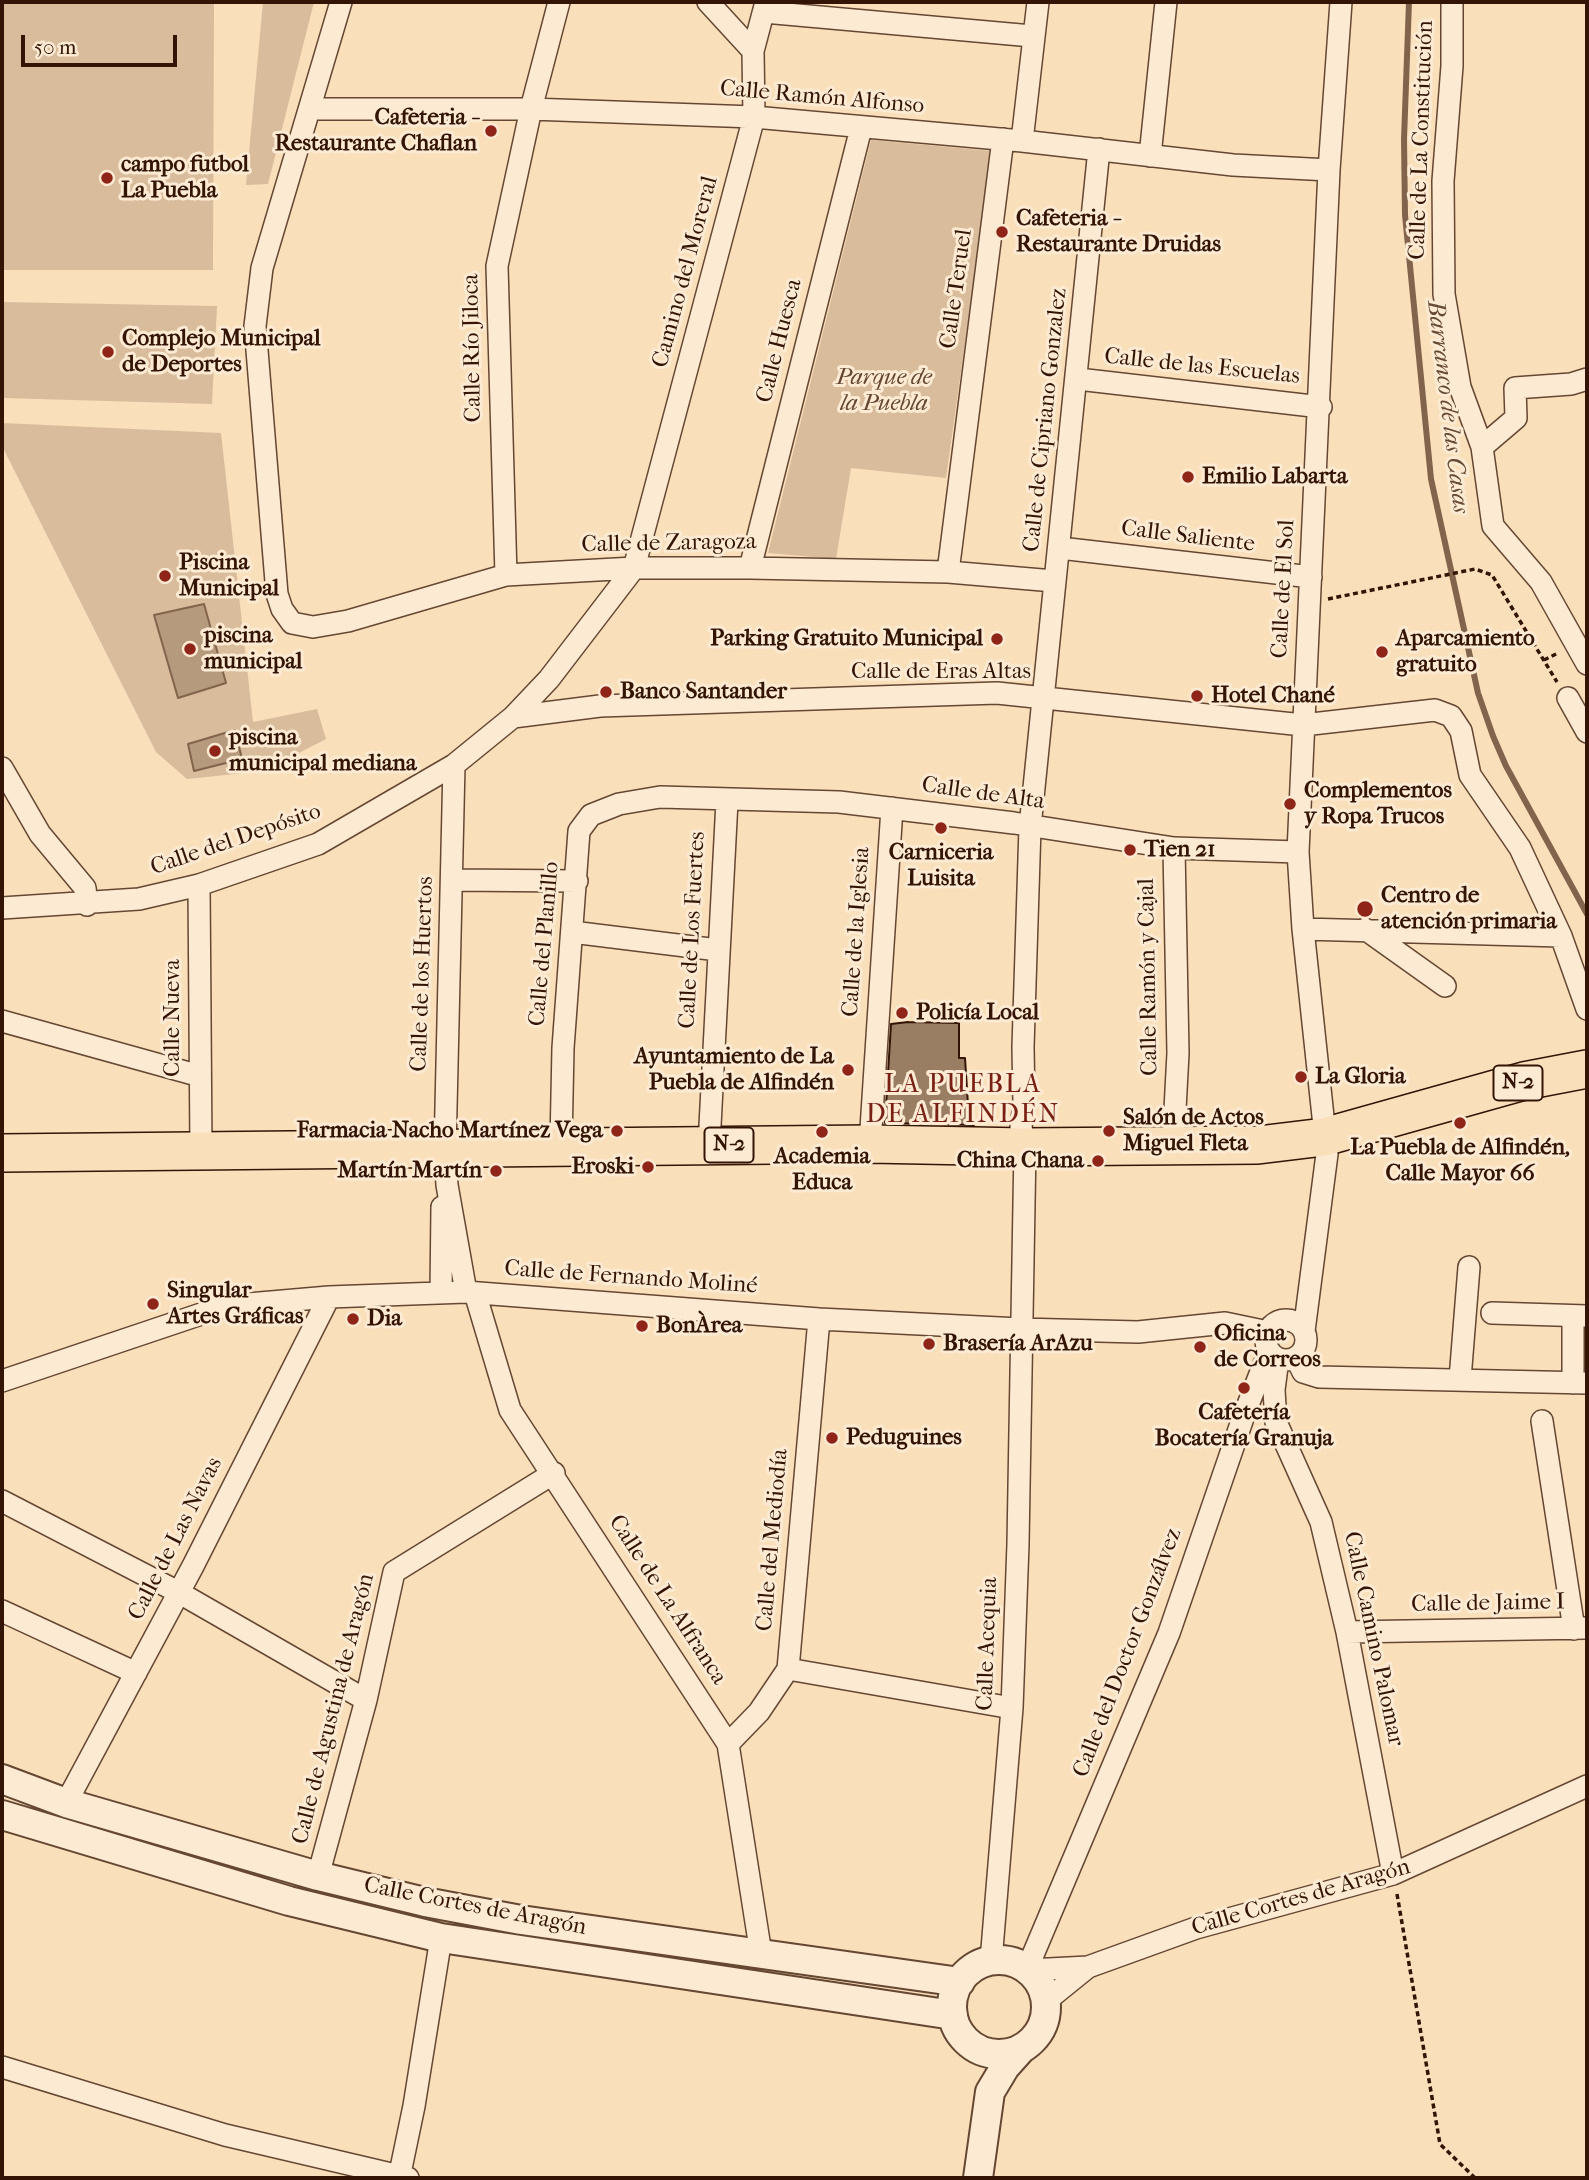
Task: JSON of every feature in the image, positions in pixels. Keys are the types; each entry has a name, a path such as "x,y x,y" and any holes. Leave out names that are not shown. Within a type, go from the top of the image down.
{"highway":[{"name":"N-2","path":"2,1153 201,1151 446,1168 553,1148 870,1144 1173,1147 1258,1144 1324,1137 1524,1081 1587,1069"}],"street":[{"path":"310,109 341,2"},
{"name":"Calle Río Jiloca","path":"506,575 497,266 531,109 559,2"},
{"path":"708,2 753,51"},
{"name":"Calle Teruel","path":"948,572 1013,140 1038,2"},
{"path":"1150,156 1166,2"},
{"name":"Calle de El Sol","path":"1324,1137 1298,852 1321,407 1329,170 1341,2"},
{"name":"Calle de La Constitución","path":"1452,2 1452,66 1443,181 1444,294 1460,387 1482,447 1493,526 1541,582 1587,664"},
{"path":"765,7 1032,36"},
{"name":"Camino del Moreral","path":"634,568 754,117 753,51 765,7"},
{"name":"Calle Ramón Alfonso","path":"310,109 531,109 754,117 1013,140 1150,156 1329,170"},
{"name":"Calle de Zaragoza","path":"310,109 262,268 255,326 277,594 282,609 292,623 313,627 348,621 506,575 634,568 750,568 948,572 1055,581"},
{"name":"Calle Huesca","path":"750,568 861,128"},
{"name":"Calle de Cipriano Gonzalez","path":"1026,1147 1021,1127 1024,1105 1023,1046 1030,827 1100,149"},
{"name":"Calle de las Escuelas","path":"1077,379 1321,407"},
{"path":"1482,447 1516,418 1515,387 1571,384 1587,379"},
{"name":"Calle Saliente","path":"1060,548 1311,577"},
{"name":"Calle del Depósito","path":"2,908 87,905 139,899 199,885 318,844 454,765 513,716 549,679 634,568"},
{"path":"549,679 557,693 575,710"},
{"name":"Calle de Eras Altas","path":"513,716 600,706 997,693 1303,725 1435,710 1451,716 1461,731 1470,775 1520,848 1561,936"},
{"path":"1567,698 1587,732"},
{"name":"Calle de los Huertos","path":"441,1293 454,765"},
{"path":"2,768 40,834 85,888 87,905"},
{"name":"Calle de Alta","path":"660,797 727,801 839,802 1174,848 1298,852"},
{"name":"Calle del Planillo","path":"553,1148 561,1143 563,1048 579,831 591,814 619,804 660,797"},
{"name":"Calle de Los Fuertes","path":"709,1145 727,801"},
{"name":"Calle de la Iglesia","path":"870,1144 892,808"},
{"name":"Calle Ramón y Cajal","path":"1173,1147 1178,1053 1174,848"},
{"path":"452,880 577,881"},
{"name":"Calle Nueva","path":"199,885 201,1151"},
{"path":"1303,929 1561,936 1587,1009"},
{"path":"1365,929 1445,986"},
{"path":"572,932 718,950"},
{"path":"2,1021 200,1076"},
{"path":"1282,1357 1306,1343 1304,1331 1327,1154 1324,1137"},
{"name":"Calle Acequia","path":"990,1961 1012,1708 1026,1147"},
{"name":"Calle de los Huertos","path":"446,1168 470,1292"},
{"path":"1460,1379 1469,1267"},
{"name":"Calle de Fernando Moliné","path":"2,1381 225,1306 329,1297 470,1292 819,1319 1138,1332 1225,1324 1268,1332"},
{"name":"Calle de La Alfranca","path":"470,1292 510,1410 554,1473 728,1744 761,1954"},
{"name":"Calle de Las Navas","path":"66,1803 136,1673 329,1297"},
{"path":"1304,1331 1289,1321 1277,1323 1268,1332 1266,1343 1309,1376 1580,1383 1580,1316 1492,1313"},
{"name":"Calle del Mediodía","path":"728,1744 760,1712 788,1669 819,1319"},
{"name":"Calle del Doctor Gonzálvez","path":"1028,1970 1169,1633 1264,1364 1282,1357"},
{"name":"Calle Camino Palomar","path":"1282,1357 1274,1390 1276,1422 1321,1522 1347,1632 1393,1874"},
{"path":"1244,1415 1276,1422"},
{"path":"1542,1421 1581,1628"},
{"name":"Calle de Agustina de Aragón","path":"318,1876 366,1699 394,1572 554,1473"},
{"path":"2,1501 178,1592 366,1699"},
{"path":"2,1611 136,1673"},
{"name":"Calle de Jaime I","path":"1347,1632 1581,1628"},
{"path":"788,1669 1012,1708"},
{"name":"Calle Cortes de Aragón","path":"2,1779 66,1803 318,1876 425,1902 521,1920 960,1982"},
{"name":"Calle Cortes de Aragón","path":"1028,1970 1088,1967 1196,1928 1393,1874 1587,1786"},
{"name":"Calle Cortes de Aragón","path":"2,1815 289,1901 441,1938 953,2015"},
{"path":"2,2067 225,2135 402,2178 441,1938"},
{"path":"978,2178 990,2092 1005,2067 1041,2028 1046,2001 1037,1979 1028,1970 1004,1960 990,1961 968,1972 955,1993 953,2015 990,2092"},
{"name":"Calle Cortes de Aragón","path":"1046,2001 1088,1967"},
{"path":"967,2041 980,2050 995,2054 1022,2048"}],"path":[{"path":"1310,602 1475,569 1492,575 1567,698"},
{"path":"1393,1874 1440,2144 1475,2178"}],"green space":[{"name":"campo futbol La Puebla","path":"2,2 214,2 213,270 2,270"},
{"path":"263,2 314,2 268,184 246,185"},
{"name":"Parque de la Puebla","path":"871,140 992,151 946,478 851,468 836,559 768,553"},
{"name":"Complejo Municipal de Deportes","path":"2,302 217,306 212,404 2,398"},
{"path":"2,423 221,433 253,722 317,709 326,739 264,771 187,779 156,752 2,446"}],"shaded area":[{"name":"piscina municipal","path":"204,604 226,683 178,698 154,615"},
{"name":"piscina municipal mediana","path":"235,730 242,759 194,771 188,744"}],"building":[{"path":"959,1023 959,1058 965,1058 968,1105 974,1125 885,1123 891,1024"}],"waterway":[{"name":"Barranco de las Casas","path":"1409,2 1404,139 1405,215 1431,479 1478,693 1493,736 1506,766 1587,914"}],"place":[{"name":"Cafeteria - Restaurante Chaflan","path":"491,131"},
{"name":"campo futbol La Puebla","path":"107,178"},
{"name":"Cafeteria - Restaurante Druidas","path":"1002,232"},
{"name":"Complejo Municipal de Deportes","path":"108,352"},
{"name":"Emilio Labarta","path":"1188,477"},
{"name":"Piscina Municipal","path":"165,576"},
{"name":"Parking Gratuito Municipal","path":"997,639"},
{"name":"piscina municipal","path":"190,649"},
{"name":"Aparcamiento gratuito","path":"1382,652"},
{"name":"Banco Santander","path":"606,692"},
{"name":"Hotel Chané","path":"1197,696"},
{"name":"piscina municipal mediana","path":"215,751"},
{"name":"Complementos y Ropa Trucos","path":"1290,804"},
{"name":"Carniceria Luisita","path":"941,828"},
{"name":"Tien 21","path":"1130,850"},
{"name":"Centro de atención primaria","path":"1365,909"},
{"name":"Policía Local","path":"902,1013"},
{"name":"Ayuntamiento de La Puebla de Alfindén","path":"848,1070"},
{"name":"La Gloria","path":"1301,1077"},
{"name":"La Puebla de Alfindén, Calle Mayor 66","path":"1460,1123"},
{"name":"Farmacia Nacho Martínez Vega","path":"617,1131"},
{"name":"Salón de Actos Miguel Fleta","path":"1109,1131"},
{"name":"Academia Educa","path":"822,1132"},
{"name":"China Chana","path":"1098,1161"},
{"name":"Eroski","path":"648,1167"},
{"name":"Martín Martín","path":"496,1171"},
{"name":"Singular Artes Gráficas","path":"153,1304"},
{"name":"Dia","path":"353,1319"},
{"name":"BonÀrea","path":"642,1326"},
{"name":"Brasería ArAzu","path":"929,1344"},
{"name":"Oficina de Correos","path":"1200,1347"},
{"name":"Cafetería Bocatería Granuja","path":"1244,1388"},
{"name":"Peduguines","path":"832,1438"}],"district":[{"name":"LA PUEBLA DE ALFINDÉN","path":"963,1101"}]}
